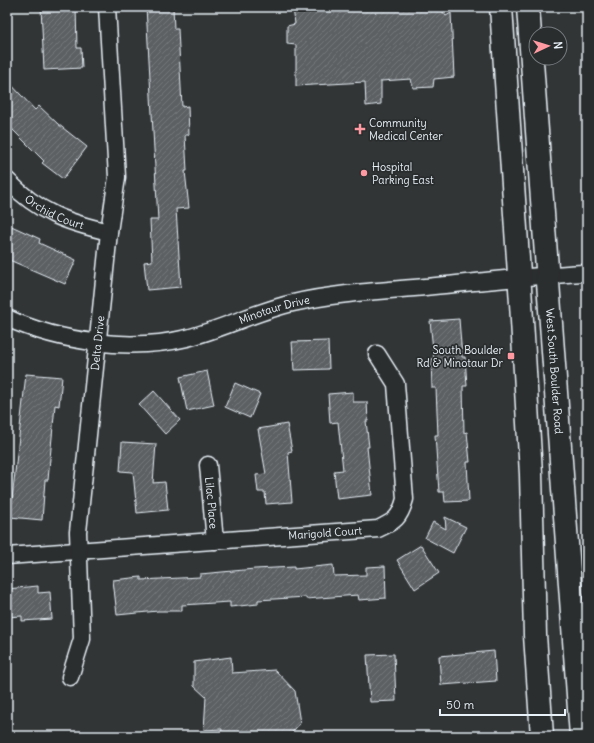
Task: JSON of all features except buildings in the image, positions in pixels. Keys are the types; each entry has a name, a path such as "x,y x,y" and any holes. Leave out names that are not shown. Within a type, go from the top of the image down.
{"main road":[{"path":"501,7 520,278 531,474 535,635 542,736"},
{"name":"West South Boulder Road","path":"528,7 581,736"}],"street":[{"name":"Delta Drive","path":"70,676 82,638 78,532 109,232 117,177 107,7"},
{"name":"Orchid Court","path":"7,180 19,192 44,210 71,223 109,232"},
{"name":"Minotaur Drive","path":"7,318 29,328 62,337 151,344 187,338 292,303 355,294 547,275 587,273"},
{"name":"Marigold Court","path":"7,556 378,529 391,523 401,514 404,500 396,384 377,354"},
{"name":"Lilac Place","path":"208,465 215,540"}],"place":[{"name":"Community Medical Center","path":"360,129"},
{"name":"Hospital Parking East","path":"364,173"},
{"name":"South Boulder Rd & Minotaur Dr","path":"511,356"}]}
